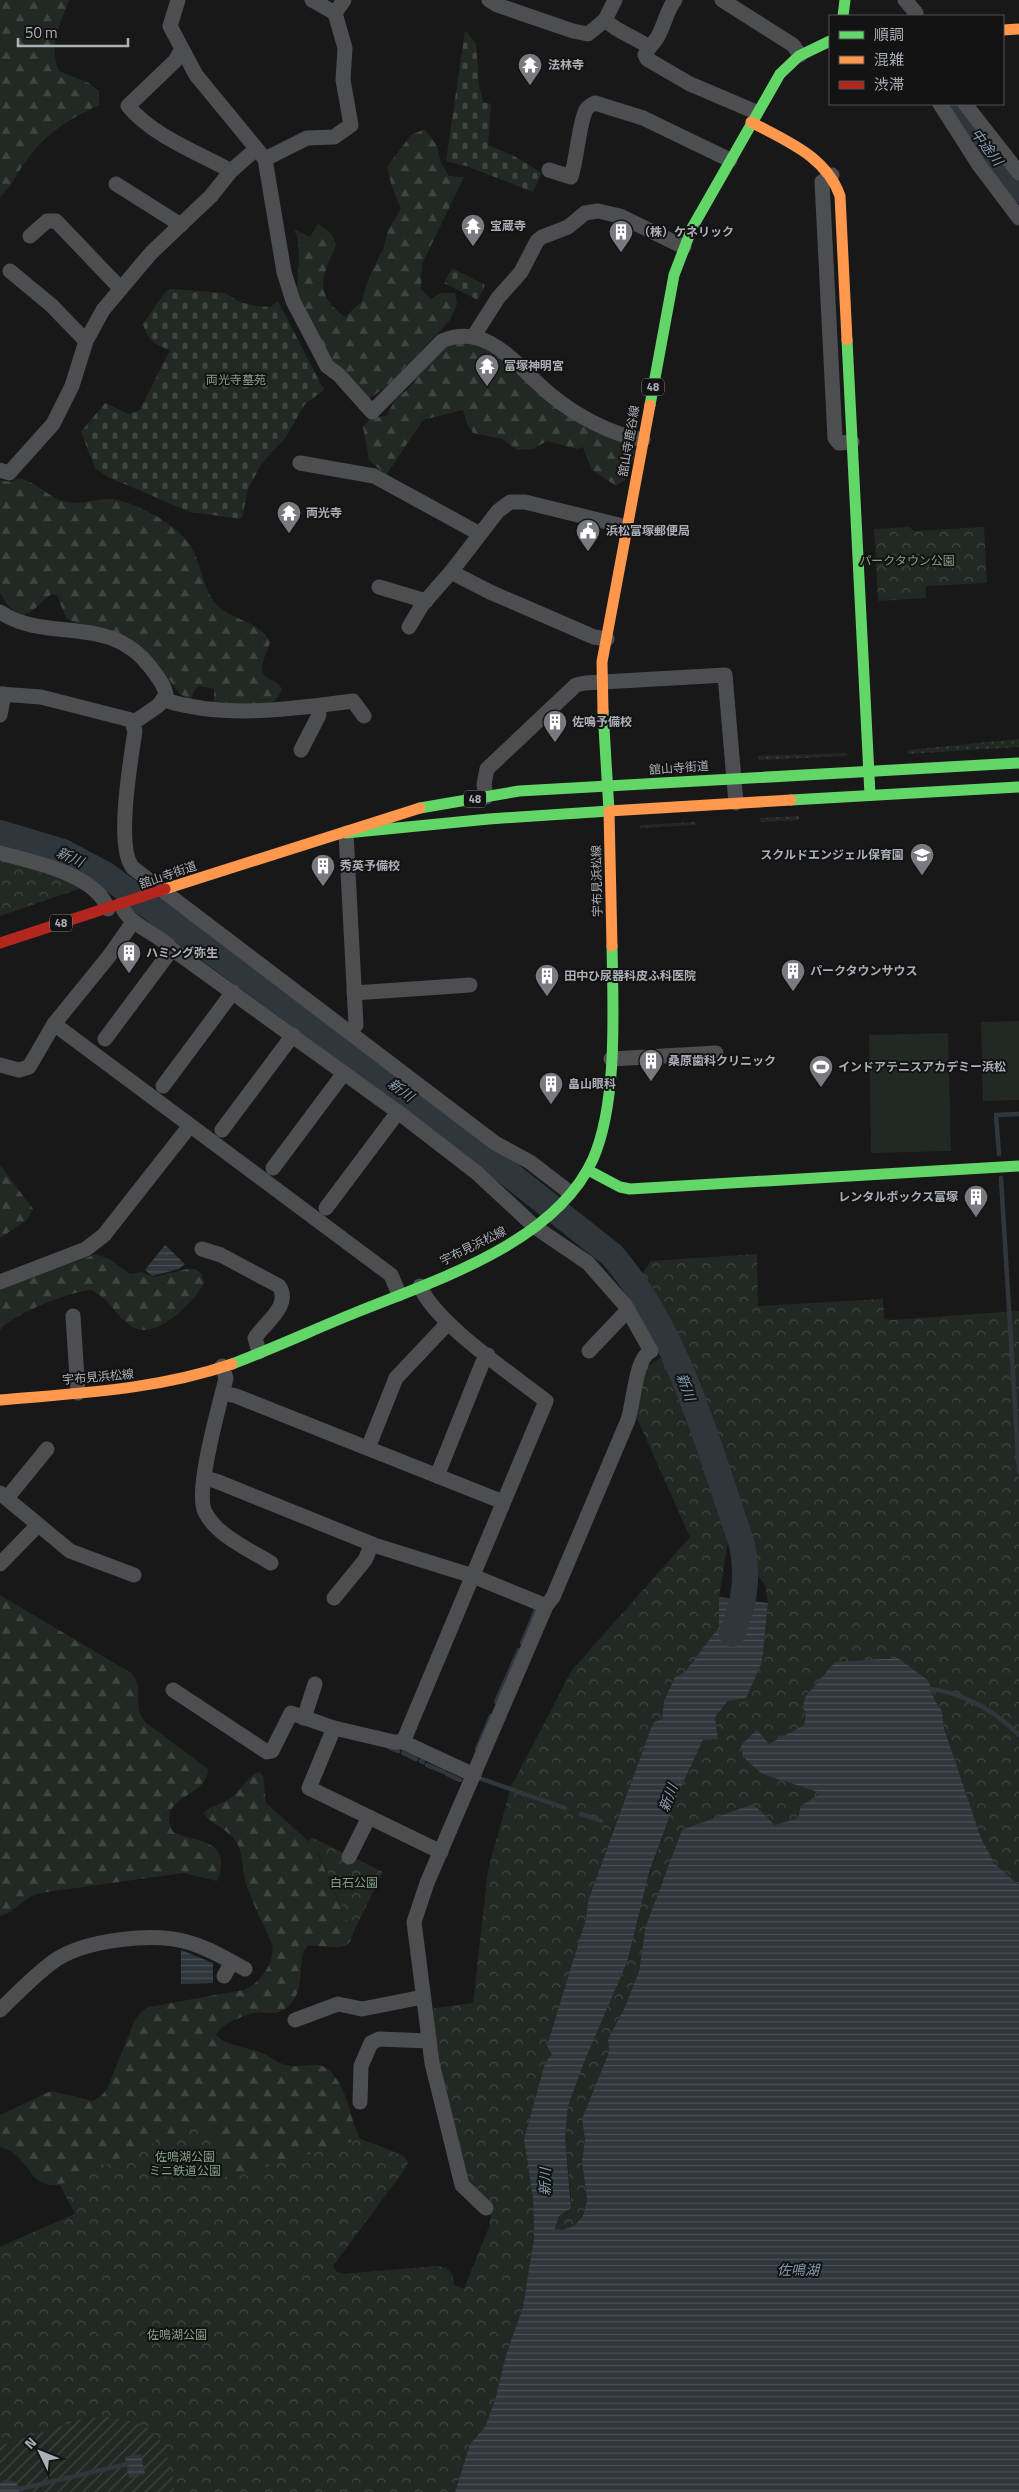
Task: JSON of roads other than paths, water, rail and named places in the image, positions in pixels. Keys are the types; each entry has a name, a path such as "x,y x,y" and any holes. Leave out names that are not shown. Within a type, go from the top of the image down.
{"main road":[{"path":"843,15 845,0"},
{"path":"1004,30 1019,29"},
{"name":"舘山寺鹿谷線","path":"609,811 601,682 607,639 670,291 684,247 730,160 781,72 800,55 829,41"},
{"path":"754,117 815,160 832,175"},
{"path":"852,442 870,795"},
{"name":"舘山寺街道","path":"0,943 293,847 346,833 412,809 519,791 1019,762"},
{"name":"舘山寺街道","path":"346,833 489,818 1019,787"},
{"name":"宇布見浜松線","path":"0,1400 165,1384 222,1366 420,1286 492,1254 539,1224 588,1170 597,1149 604,1120 611,1059 613,1003 609,811"},
{"path":"588,1170 620,1187 630,1189 838,1174 1019,1166"}],"street":[{"path":"178,0 170,26 182,49 196,75 260,154 284,272 293,301 326,366 339,375 372,412 442,341 455,336 473,337 492,344 503,351 549,393 568,407 610,429 643,440"},
{"path":"0,470 9,473 52,424 72,386 86,341 103,310 151,253 211,196 231,171 260,154 307,138 334,137 351,125 343,80 344,48 334,13 312,0"},
{"path":"334,13 344,0"},
{"path":"488,0 497,5 573,32 588,34 604,20 615,0"},
{"path":"675,0 669,7 657,37 645,55 660,68 754,117"},
{"path":"722,0 793,45 800,55"},
{"path":"905,0 916,15"},
{"path":"604,20 612,27 636,38 649,47"},
{"path":"182,49 175,60 128,106 140,119 159,132 231,171"},
{"path":"549,170 571,177 576,162 584,114 590,105 595,103 643,118 701,144 730,160"},
{"path":"941,105 979,165 1019,218"},
{"path":"966,105 1019,173"},
{"path":"832,175 822,182 835,438 839,443 852,442"},
{"path":"116,184 181,225"},
{"path":"473,337 498,298 521,272 538,241 542,237 568,227 585,213 598,211 620,216 684,247"},
{"path":"30,236 47,221 56,221 120,288"},
{"path":"10,271 51,306 86,341"},
{"path":"300,463 374,476 480,534"},
{"path":"409,628 426,600 451,572 503,506 517,501 627,527"},
{"path":"451,572 490,592 593,636 607,639"},
{"path":"379,587 426,600"},
{"path":"0,612 26,623 96,632 137,652 165,688 164,700 133,723"},
{"path":"486,797 484,776 492,762 569,691 585,683 725,676 736,803"},
{"path":"0,715 2,694 49,699 125,718 133,723 135,732 125,804 129,860 133,868 160,892 495,1143 530,1162 567,1194"},
{"path":"164,700 186,705 245,711 318,706 353,701 364,716"},
{"path":"301,750 319,715 318,706"},
{"path":"346,833 356,1025 349,1032"},
{"path":"0,853 38,864 84,882 117,906 133,922 162,939 172,949 398,1112 588,1263 614,1290 628,1310 651,1351 646,1353 640,1366 634,1400 628,1420 441,1852 414,1922 432,2064 462,2185 486,2208"},
{"path":"0,1065 19,1070 29,1067 54,1024 110,955 133,922"},
{"path":"105,1039 172,949"},
{"path":"354,993 470,985"},
{"path":"163,1086 233,992"},
{"path":"54,1024 391,1275 399,1294"},
{"path":"222,1130 293,1035"},
{"path":"611,1059 716,1053"},
{"path":"272,1168 344,1072"},
{"path":"326,1208 398,1112"},
{"path":"0,1282 86,1249 96,1243 112,1226 185,1132"},
{"path":"202,1249 244,1266 279,1286 283,1292 282,1305 255,1338 259,1352"},
{"path":"403,1742 546,1401 448,1323 424,1297 420,1286"},
{"path":"589,1351 628,1310"},
{"path":"73,1316 78,1393"},
{"path":"368,1448 396,1378 448,1323"},
{"path":"437,1476 482,1364 488,1355"},
{"path":"222,1366 226,1378 204,1478 202,1504 210,1519 231,1538 271,1563"},
{"path":"223,1393 236,1396 503,1502"},
{"path":"46,1449 3,1495 70,1551 134,1575"},
{"path":"204,1478 216,1481 372,1544 473,1576 546,1606"},
{"path":"0,1564 38,1525"},
{"path":"334,1598 365,1560 372,1544"},
{"path":"304,1718 315,1684"},
{"path":"173,1690 268,1752 272,1751 290,1714 334,1728 394,1742 403,1742 474,1775"},
{"path":"334,1728 309,1788 441,1852"},
{"path":"349,1857 369,1817"},
{"path":"0,2010 49,1965 68,1953 89,1946 142,1939 171,1939 199,1946 239,1966 224,1976"},
{"path":"295,2020 338,2004 362,2009 423,1997"},
{"path":"360,2102 361,2066 371,2043 379,2039 429,2041"}],"water":[{"path":"165,1245 185,1264 179,1269 152,1276 145,1270"},
{"name":"佐鳴湖","path":"719,1597 768,1603 762,1662 746,1698 728,1701 715,1717 718,1739 703,1740 677,1796 649,1873 627,1962 584,2062 568,2106 565,2136 571,2208 559,2216 555,2229 562,2230 574,2226 583,2216 587,2200 582,2161 585,2140 582,2119 609,2052 608,2039 625,2007 639,1971 646,1926 682,1830 753,1804 775,1825 798,1818 801,1806 821,1793 762,1774 743,1757 741,1745 757,1730 769,1744 804,1725 806,1712 802,1708 806,1696 835,1662 898,1658 929,1681 934,1699 942,1711 944,1728 981,1838 995,1864 1019,1885 1019,2492 455,2492 470,2444 485,2427 495,2400 506,2355 523,2307 534,2238 533,2198 524,2139 545,2063 552,2054 547,2046 586,1919 588,1901 651,1728 654,1722 662,1719 664,1701 675,1677 685,1672 719,1627"},
{"path":"181,1950 213,1963 213,1983 181,1984"},
{"path":"141,2454 145,2474 129,2478 125,2457"},
{"path":"5,2480 16,2482 20,2492 0,2492 0,2483"}],"waterway":[{"name":"中途川","path":"956,105 1019,190"},
{"name":"新川","path":"0,833 63,852 106,875 410,1096 612,1255 656,1319 674,1354 703,1429 741,1541 745,1565 743,1599 732,1634"},
{"path":"105,890 120,885"},
{"path":"999,1154 996,1115 1019,1114"},
{"path":"1001,1178 1019,1472"},
{"path":"522,1643 536,1610"},
{"path":"496,1702 519,1650"},
{"path":"931,1689 944,1691 979,1705 1000,1718 1019,1735"},
{"path":"477,1749 491,1716"},
{"path":"390,1748 398,1751"},
{"path":"403,1753 416,1759"},
{"path":"427,1765 444,1772"},
{"path":"447,1774 460,1780"},
{"path":"482,1779 565,1808"},
{"path":"581,1814 601,1821"},
{"path":"20,2489 127,2464"}],"place":[{"name":"法林寺","path":"530,86"},
{"name":"宝蔵寺","path":"473,247"},
{"name":"（株）ケネリック","path":"621,253"},
{"name":"富塚神明宮","path":"487,387"},
{"name":"両光寺","path":"289,534"},
{"name":"浜松富塚郵便局","path":"588,552"},
{"name":"佐鳴予備校","path":"555,743"},
{"name":"スクルドエンジェル保育園","path":"922,876"},
{"name":"秀英予備校","path":"323,887"},
{"name":"ハミング弥生","path":"129,974"},
{"name":"パークタウンサウス","path":"793,992"},
{"name":"田中ひ尿器科皮ふ科医院","path":"547,997"},
{"name":"桑原歯科クリニック","path":"651,1082"},
{"name":"インドアテニスアカデミー浜松","path":"821,1088"},
{"name":"畠山眼科","path":"551,1105"},
{"name":"レンタルボックス富塚","path":"976,1218"}],"park label":[{"name":"両光寺墓苑","path":"236,380"},
{"name":"パークタウン公園","path":"907,561"},
{"name":"白石公園","path":"354,1883"},
{"name":"佐鳴湖公園 ミニ鉄道公園","path":"185,2164"},
{"name":"佐鳴湖公園","path":"177,2335"}]}
